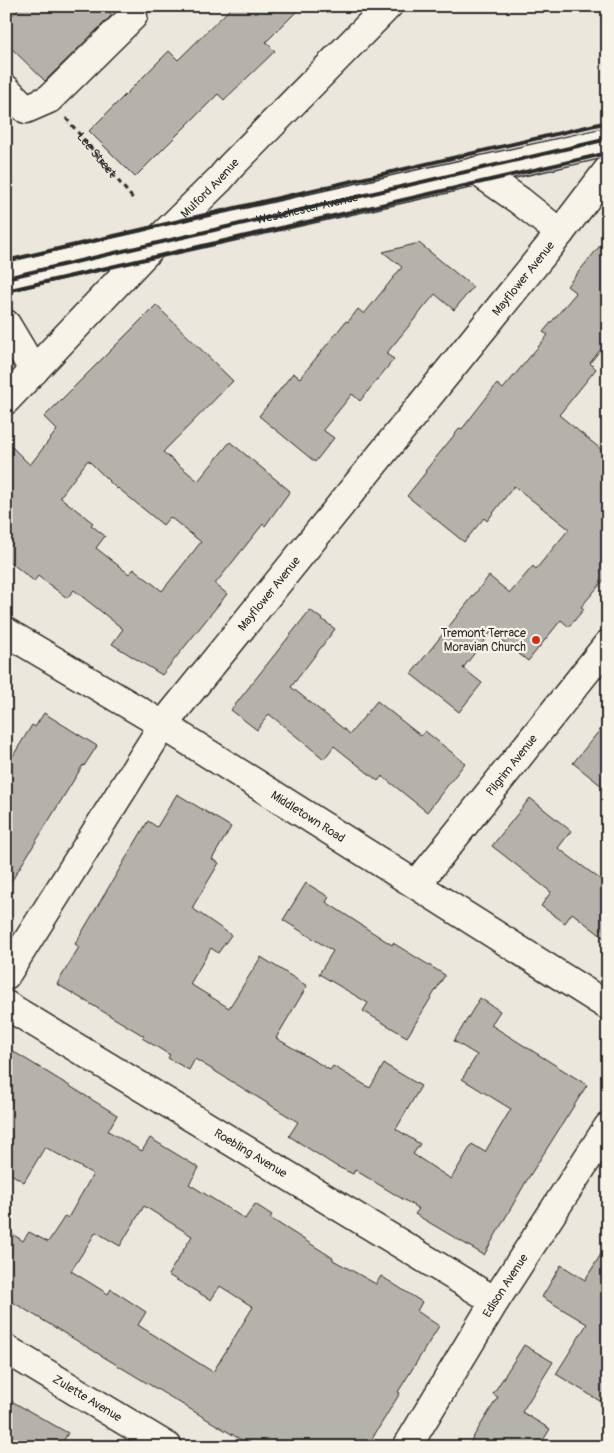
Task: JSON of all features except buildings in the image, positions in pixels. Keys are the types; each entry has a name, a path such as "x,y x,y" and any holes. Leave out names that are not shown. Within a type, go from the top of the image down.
{"street":[{"name":"Mulford Avenue","path":"6,400 154,244 388,6"},
{"path":"6,89 26,109 49,99 133,16"},
{"name":"Westchester Avenue","path":"6,277 608,142"},
{"name":"Mayflower Avenue","path":"6,975 162,725 560,233 608,170"},
{"name":"Mayflower Avenue","path":"477,171 520,201 560,233"},
{"path":"6,324 34,371"},
{"name":"Middletown Road","path":"6,632 162,725 608,1006"},
{"name":"Pilgrim Avenue","path":"417,884 608,644"},
{"name":"Roebling Avenue","path":"6,1005 495,1301"},
{"name":"Edison Avenue","path":"407,1447 495,1301 608,1127"},
{"name":"Zulette Avenue","path":"6,1349 168,1447"}],"path":[{"name":"Lee Street","path":"64,115 135,201"}],"railway":[{"path":"6,261 608,122"},
{"path":"6,278 608,139"},
{"path":"6,291 608,153"}],"place":[{"name":"Tremont Terrace Moravian Church","path":"536,640"}]}
